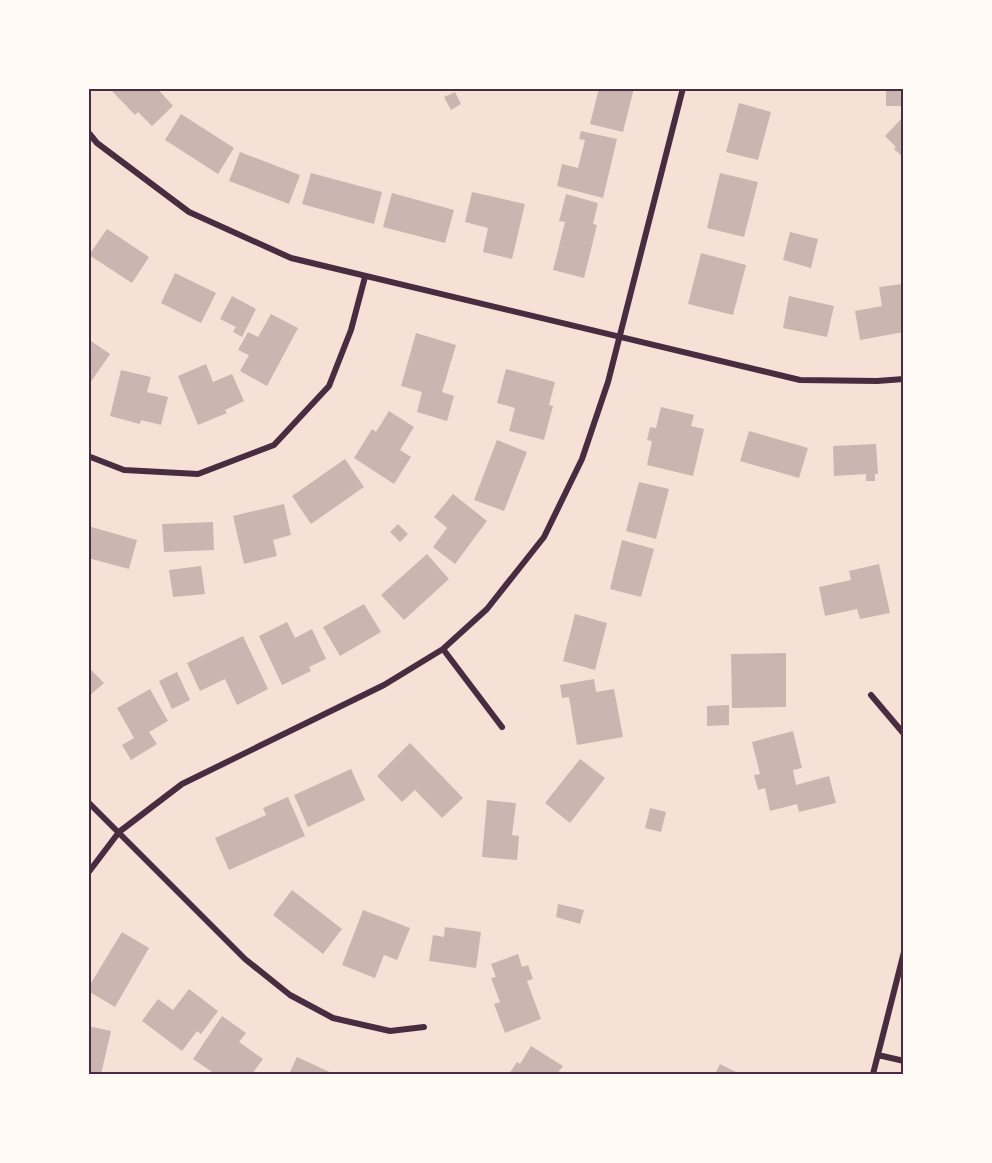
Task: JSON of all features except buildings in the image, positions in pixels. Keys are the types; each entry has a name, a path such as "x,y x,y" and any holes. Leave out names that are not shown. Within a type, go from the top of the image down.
{"street":[{"path":"88,873 119,832 182,784 384,685 443,650 488,609 544,537 582,459 608,382 683,88"},
{"path":"88,132 97,143 189,212 291,258 800,380 903,379"},
{"path":"88,456 124,470 198,474 274,445 329,386 351,330 365,277"},
{"path":"443,650 502,727"},
{"path":"871,695 903,734"},
{"path":"88,802 245,959 290,995 333,1018 390,1031 424,1027"},
{"path":"873,1074 903,952"},
{"path":"878,1054 903,1061"}]}
